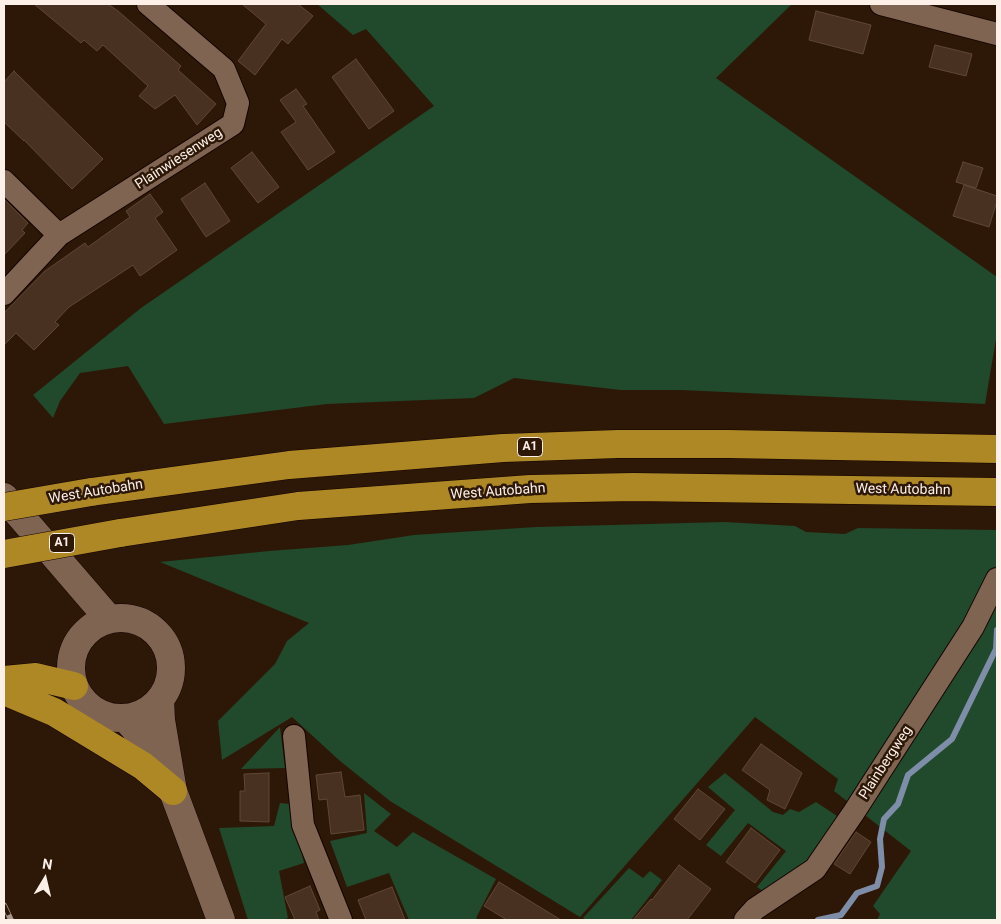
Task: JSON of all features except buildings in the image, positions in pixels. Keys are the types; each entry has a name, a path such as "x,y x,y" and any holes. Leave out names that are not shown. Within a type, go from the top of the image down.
{"highway":[{"name":"West Autobahn","path":"4,507 91,492 289,465 503,448 638,444 984,449"},
{"name":"West Autobahn","path":"4,554 120,533 298,506 530,489 633,487 997,492"},
{"path":"4,680 36,677 74,686"},
{"path":"4,691 62,717 143,766 173,791"}],"main road":[{"path":"4,497 109,619"},
{"path":"71,575 81,619 82,638"},
{"path":"124,618 139,621 152,629 163,640 170,654 172,669 170,683 155,706 142,715 126,719 110,718 97,713 86,704 74,686 70,667 72,655 82,638 96,624 109,619 124,618"},
{"path":"160,700 173,791"},
{"path":"126,719 135,729 173,791 221,920"}],"street":[{"name":"Plainwiesenweg","path":"4,294 59,235 233,124 238,103 224,69 148,4"},
{"path":"880,4 997,34"},
{"path":"4,181 59,235"},
{"name":"Plainbergweg","path":"745,920 755,909 815,869 973,628 997,579"},
{"path":"294,736 303,825 341,920"}],"green space":[{"path":"317,4 792,4 716,78 997,277 997,333 985,404 681,390 621,390 514,378 474,398 327,404 164,424 128,366 80,373 60,401 53,418 33,395 141,308 434,106 366,29 353,35"},
{"path":"725,522 795,526 806,532 845,534 858,528 997,530 997,920 877,920 880,914 873,906 911,851 834,791 838,779 755,717 580,917 390,801 340,761 292,717 222,760 218,721 275,664 287,641 309,623 160,562 348,545 414,535 536,527"},
{"path":"280,727 285,768 241,769"},
{"path":"725,773 773,812 783,815 790,809 799,812 816,802 840,818 804,864 767,894 757,887 786,851 748,823 721,856 706,845 735,810 708,787"},
{"path":"364,793 391,814 374,831 397,847 413,832 496,879 476,918 479,920 409,920 389,873 347,887 330,841 367,833"},
{"path":"280,803 291,804 304,863 279,871 288,918 282,920 248,920 219,828 274,826"},
{"path":"629,868 643,878 650,871 662,880 631,920 586,920 583,918"}],"waterway":[{"path":"818,920 841,915 857,893 877,886 882,867 880,839 884,819 898,804 908,775 952,739 996,649 997,630"}],"railway":[{"path":"4,905 11,920"}]}
